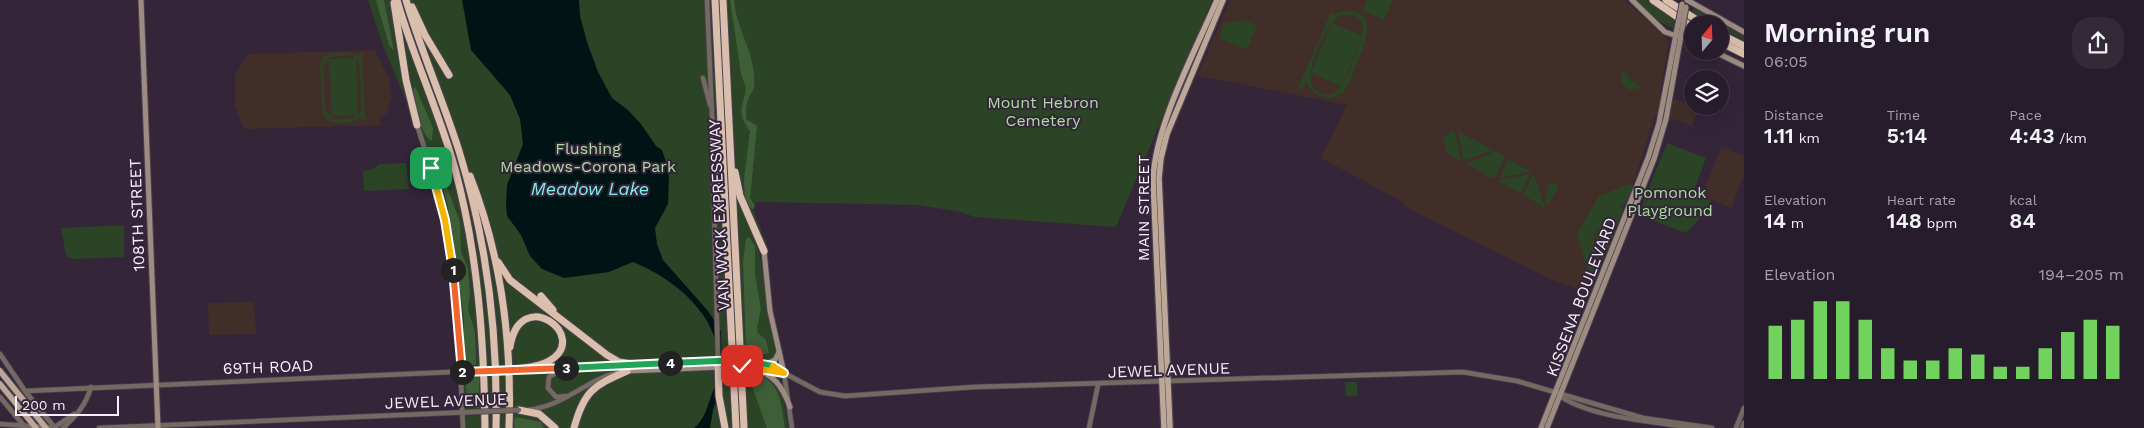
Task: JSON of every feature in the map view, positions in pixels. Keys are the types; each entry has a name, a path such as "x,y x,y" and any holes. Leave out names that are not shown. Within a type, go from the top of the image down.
{"highway":[{"path":"395,0 406,80 417,126"},
{"path":"395,0 450,154 470,234 480,309 485,428"},
{"path":"408,0 449,75"},
{"path":"408,0 452,128 475,188 489,237 503,302 510,368"},
{"name":"VAN WYCK EXPRESSWAY","path":"715,0 736,428"},
{"name":"VAN WYCK EXPRESSWAY","path":"723,0 744,428"},
{"path":"1653,0 1684,21"},
{"path":"1666,0 1689,15"},
{"path":"1729,38 1744,46"},
{"path":"1729,46 1744,54"},
{"path":"452,128 472,196 487,270 495,346 496,428"},
{"path":"729,129 738,192 764,251"},
{"path":"713,136 729,304"},
{"path":"489,237 504,274 612,359 640,365"},
{"path":"541,296 563,321"},
{"path":"509,427 510,368 512,339 523,322 531,318 541,317 556,326 562,342 554,358 535,366 510,368"},
{"path":"718,364 719,396 725,428"},
{"path":"574,428 580,407 588,392 600,383 627,371"},
{"path":"519,410 540,414 556,428"}],"main road":[{"name":"108TH STREET","path":"141,0 158,427"},
{"name":"MAIN STREET","path":"1170,428 1165,383 1153,178 1155,156 1161,133 1217,0"},
{"name":"MAIN STREET","path":"1164,428 1165,383 1159,178 1161,158 1174,116 1223,0"},
{"path":"1632,0 1666,32 1684,39"},
{"path":"1685,2 1744,32"},
{"name":"KISSENA BOULEVARD","path":"1547,428 1657,131 1685,2"},
{"path":"1729,59 1744,66"},
{"path":"764,251 770,311 784,373"},
{"path":"766,364 774,360 779,350"},
{"name":"JEWEL AVENUE","path":"640,365 676,363 766,364 784,373"},
{"name":"JEWEL AVENUE","path":"627,371 718,364"},
{"path":"751,364 776,379 782,386 790,407"},
{"name":"JEWEL AVENUE","path":"751,364 784,373"},
{"path":"0,371 46,428"},
{"path":"0,384 36,428"},
{"name":"KISSENA BOULEVARD","path":"1541,428 1560,394"}],"street":[{"path":"707,0 713,136 718,364"},
{"path":"703,78 712,119"},
{"path":"417,126 447,228 455,289 462,428"},
{"path":"0,354 25,392 55,428"},
{"name":"JEWEL AVENUE","path":"510,368 640,365"},
{"name":"69TH ROAD","path":"25,392 91,387 460,372 510,368"},
{"path":"570,368 552,374 548,380 548,388 552,395 557,397 578,392"},
{"name":"JEWEL AVENUE","path":"99,428 158,427 519,410 550,406 605,376 627,371"},
{"name":"JEWEL AVENUE","path":"784,373 814,389 841,396 974,387 1165,383 1463,372 1500,377 1618,412 1712,428"},
{"path":"784,373 792,428"},
{"path":"1089,428 1098,385"},
{"path":"63,428 80,411 88,399 91,387"},
{"name":"JEWEL AVENUE","path":"1560,394 1618,416 1656,424 1695,428"},
{"path":"0,397 25,427"},
{"path":"1736,428 1744,408"},
{"path":"0,424 55,428 80,411"},
{"path":"1742,428 1744,424"}],"shaded area":[{"path":"1230,0 1625,0 1669,41 1660,93 1684,103 1684,115 1697,115 1692,126 1658,114 1655,117 1634,181 1589,294 1551,279 1423,216 1404,206 1401,201 1321,158 1347,105 1199,76 1198,74"},
{"path":"375,50 389,79 392,97 387,113 380,119 381,125 245,129 235,105 235,75 248,54"},
{"path":"1721,147 1744,156 1744,175 1731,208 1702,196"},
{"path":"254,302 256,334 209,335 208,303"}],"green space":[{"name":"Flushing Meadows-Corona Park","path":"368,0 1212,0 1116,227 975,217 957,211 917,205 756,202 753,209 767,245 764,245 759,251 788,428 465,428 462,358 447,228 417,126 383,46"},
{"path":"376,0 384,0 394,51 389,45"},
{"path":"730,0 734,0 738,22 750,53 754,75 754,88 747,102 746,109 746,119 757,126 750,198 755,206 753,209 745,204 744,179 750,131 742,114 746,88 741,74"},
{"path":"1367,0 1393,0 1384,20 1362,10"},
{"path":"1637,0 1646,0 1684,26 1684,30 1670,27 1654,17"},
{"path":"1695,8 1707,15 1696,15 1691,12"},
{"path":"1342,11 1362,15 1366,21 1367,29 1364,47 1348,86 1338,96 1327,98 1312,91 1306,81 1302,89 1298,88 1331,12 1334,14","holes":["1342,15 1353,15 1362,24 1362,39 1359,47 1343,83 1338,89 1327,95 1320,93 1312,86 1314,58 1324,36 1336,19"]},
{"path":"1244,20 1257,25 1247,50 1219,38 1225,23"},
{"path":"1332,23 1363,36 1341,86 1311,73"},
{"path":"1729,27 1744,36 1744,40 1729,33"},
{"path":"331,53 351,53 359,57 359,53 362,53 365,121 362,121 362,117 353,122 336,123 323,115 320,65 324,57","holes":["350,55 355,58 329,59 332,116 358,115 345,120 333,119 325,110 323,64 330,57","356,58 360,66 361,111 358,115"]},
{"path":"1622,71 1628,75 1629,80 1636,82 1640,88 1631,90 1626,87 1621,80"},
{"path":"415,86 433,128 432,141 427,137 421,125 413,91"},
{"path":"1452,131 1455,132 1461,161 1447,153 1443,137"},
{"path":"1458,131 1492,150 1466,160 1463,159"},
{"name":"Pomonok Playground","path":"1667,143 1706,158 1693,193 1711,200 1704,214 1686,233 1638,215"},
{"path":"1495,151 1505,156 1496,176 1491,178 1467,164"},
{"path":"435,154 441,159 447,187 460,222 461,252 468,268 470,294 468,309 475,332 476,365 469,365 464,358 464,320 453,235 446,198 434,161 433,155"},
{"path":"1510,160 1530,172 1500,178 1507,161"},
{"path":"406,163 409,189 364,191 363,171 373,169 379,164"},
{"path":"1530,174 1522,191 1517,192 1500,182 1500,180"},
{"path":"1533,176 1545,208 1525,196 1524,192"},
{"path":"1550,182 1559,186 1548,205 1545,198"},
{"path":"1630,184 1633,186 1625,204 1617,208 1624,207 1603,261 1595,248 1596,231 1594,231 1594,249 1602,263 1595,281 1587,268 1577,234 1599,196"},
{"path":"124,225 124,257 72,259 66,256 61,228"},
{"path":"749,237 755,246 755,275 761,309 757,328 758,333 766,340 769,353 764,354 749,354 746,349 743,261 746,239"},
{"path":"751,373 761,376 774,386 778,393 785,428 767,428 749,378"},
{"path":"468,376 479,376 479,408 468,407 465,379"},
{"path":"1345,382 1357,382 1357,396 1346,396"},
{"path":"516,417 541,422 544,428 515,428 514,420"}],"water":[{"name":"Meadow Lake","path":"462,0 579,0 580,16 587,42 598,72 612,98 628,110 641,124 656,146 662,150 665,159 669,175 668,204 655,228 657,244 663,260 708,311 721,331 722,386 713,410 710,428 694,428 704,416 713,391 718,369 718,349 712,330 701,312 687,296 652,271 633,262 609,272 564,278 542,269 530,256 521,235 507,216 506,204 507,185 523,144 520,119 510,95 471,50"}],"route":[{"path":"431,168 448,238 459,330 460,372 740,360 766,364 778,368 784,373 742,366"}],"park label":[{"name":"Mount Hebron Cemetery","path":"1043,111"}]}
